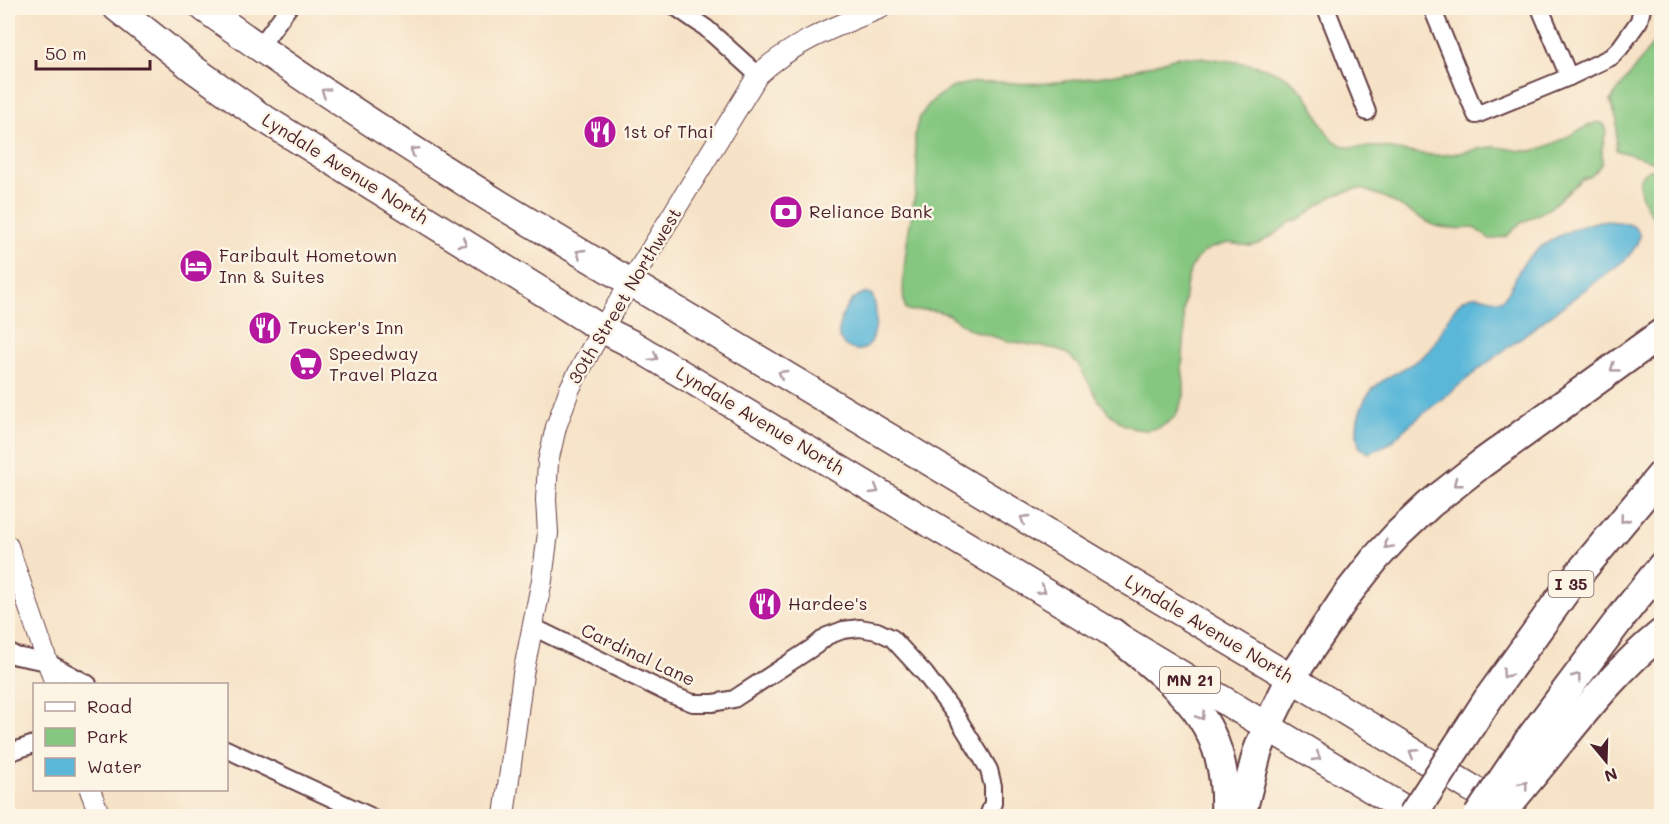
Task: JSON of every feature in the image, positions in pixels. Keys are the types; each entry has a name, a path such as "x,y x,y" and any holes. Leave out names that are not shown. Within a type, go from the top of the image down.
{"highway":[{"name":"Lyndale Avenue North","path":"117,8 195,70 260,116 602,329 632,344 1414,816"},
{"name":"Lyndale Avenue North","path":"204,8 374,125 501,205 1291,678 1479,805"},
{"path":"1241,816 1257,753 1291,678 1349,592 1375,559 1430,504 1481,464 1662,333"},
{"name":"I 35","path":"1414,816 1488,699 1572,582 1662,474"},
{"path":"1498,816 1626,611 1662,567"},
{"path":"1113,633 1170,681 1190,700 1202,716 1212,735 1224,775 1225,816"},
{"path":"1479,805 1639,651 1662,633"}],"street":[{"path":"259,48 288,8"},
{"path":"677,8 706,28 758,75"},
{"name":"30th Street Northwest","path":"504,816 518,705 542,579 548,533 546,500 548,462 556,428 570,388 602,329 758,75 798,44 881,8"},
{"path":"1326,8 1367,112"},
{"path":"1432,8 1476,115 1611,57 1639,21 1642,8"},
{"path":"1540,8 1569,77"},
{"path":"8,546 55,683"},
{"name":"Cardinal Lane","path":"533,627 693,703 713,703 734,699 827,636 843,630 860,628 877,631 892,638 925,674 955,714 981,756 989,770 993,786 993,803 988,816"},
{"path":"8,652 16,656 47,662 86,683"},
{"path":"8,753 33,744"},
{"path":"228,750 370,816"},
{"path":"91,791 100,816"}],"green space":[{"path":"1661,33 1661,164 1616,150 1617,120 1610,101"},
{"path":"1177,57 1230,61 1280,74 1296,84 1305,94 1328,134 1347,147 1378,147 1437,155 1495,147 1531,151 1544,148 1598,122 1604,124 1606,132 1602,148 1602,163 1591,176 1582,179 1550,208 1521,223 1507,236 1496,239 1490,239 1474,228 1453,229 1435,226 1384,197 1362,189 1355,189 1333,196 1304,217 1291,222 1258,244 1250,246 1228,243 1211,248 1195,261 1186,287 1183,312 1184,396 1176,415 1169,422 1158,428 1135,429 1123,424 1110,414 1099,401 1078,364 1069,355 1057,349 1008,341 971,330 947,314 937,311 906,309 903,287 916,184 915,132 920,118 932,101 947,90 959,85 975,82 1037,84 1081,79 1131,71"},
{"path":"1661,170 1661,228 1645,204 1639,185 1640,178 1646,172"}],"water":[{"path":"1600,221 1621,222 1636,228 1639,240 1626,259 1487,363 1390,443 1369,453 1360,448 1357,435 1358,421 1367,397 1382,381 1416,361 1431,348 1460,303 1475,296 1501,300 1508,293 1523,264 1538,249 1569,231"},
{"path":"864,293 871,294 874,300 875,327 870,344 865,349 855,350 843,343 839,338 839,331 844,311 853,300"}],"place":[{"name":"1st of Thai","path":"600,132"},
{"name":"Reliance Bank","path":"786,212"},
{"name":"Faribault Hometown Inn & Suites","path":"196,266"},
{"name":"Trucker's Inn","path":"265,328"},
{"name":"Speedway Travel Plaza","path":"306,364"},
{"name":"Hardee's","path":"765,604"}]}
